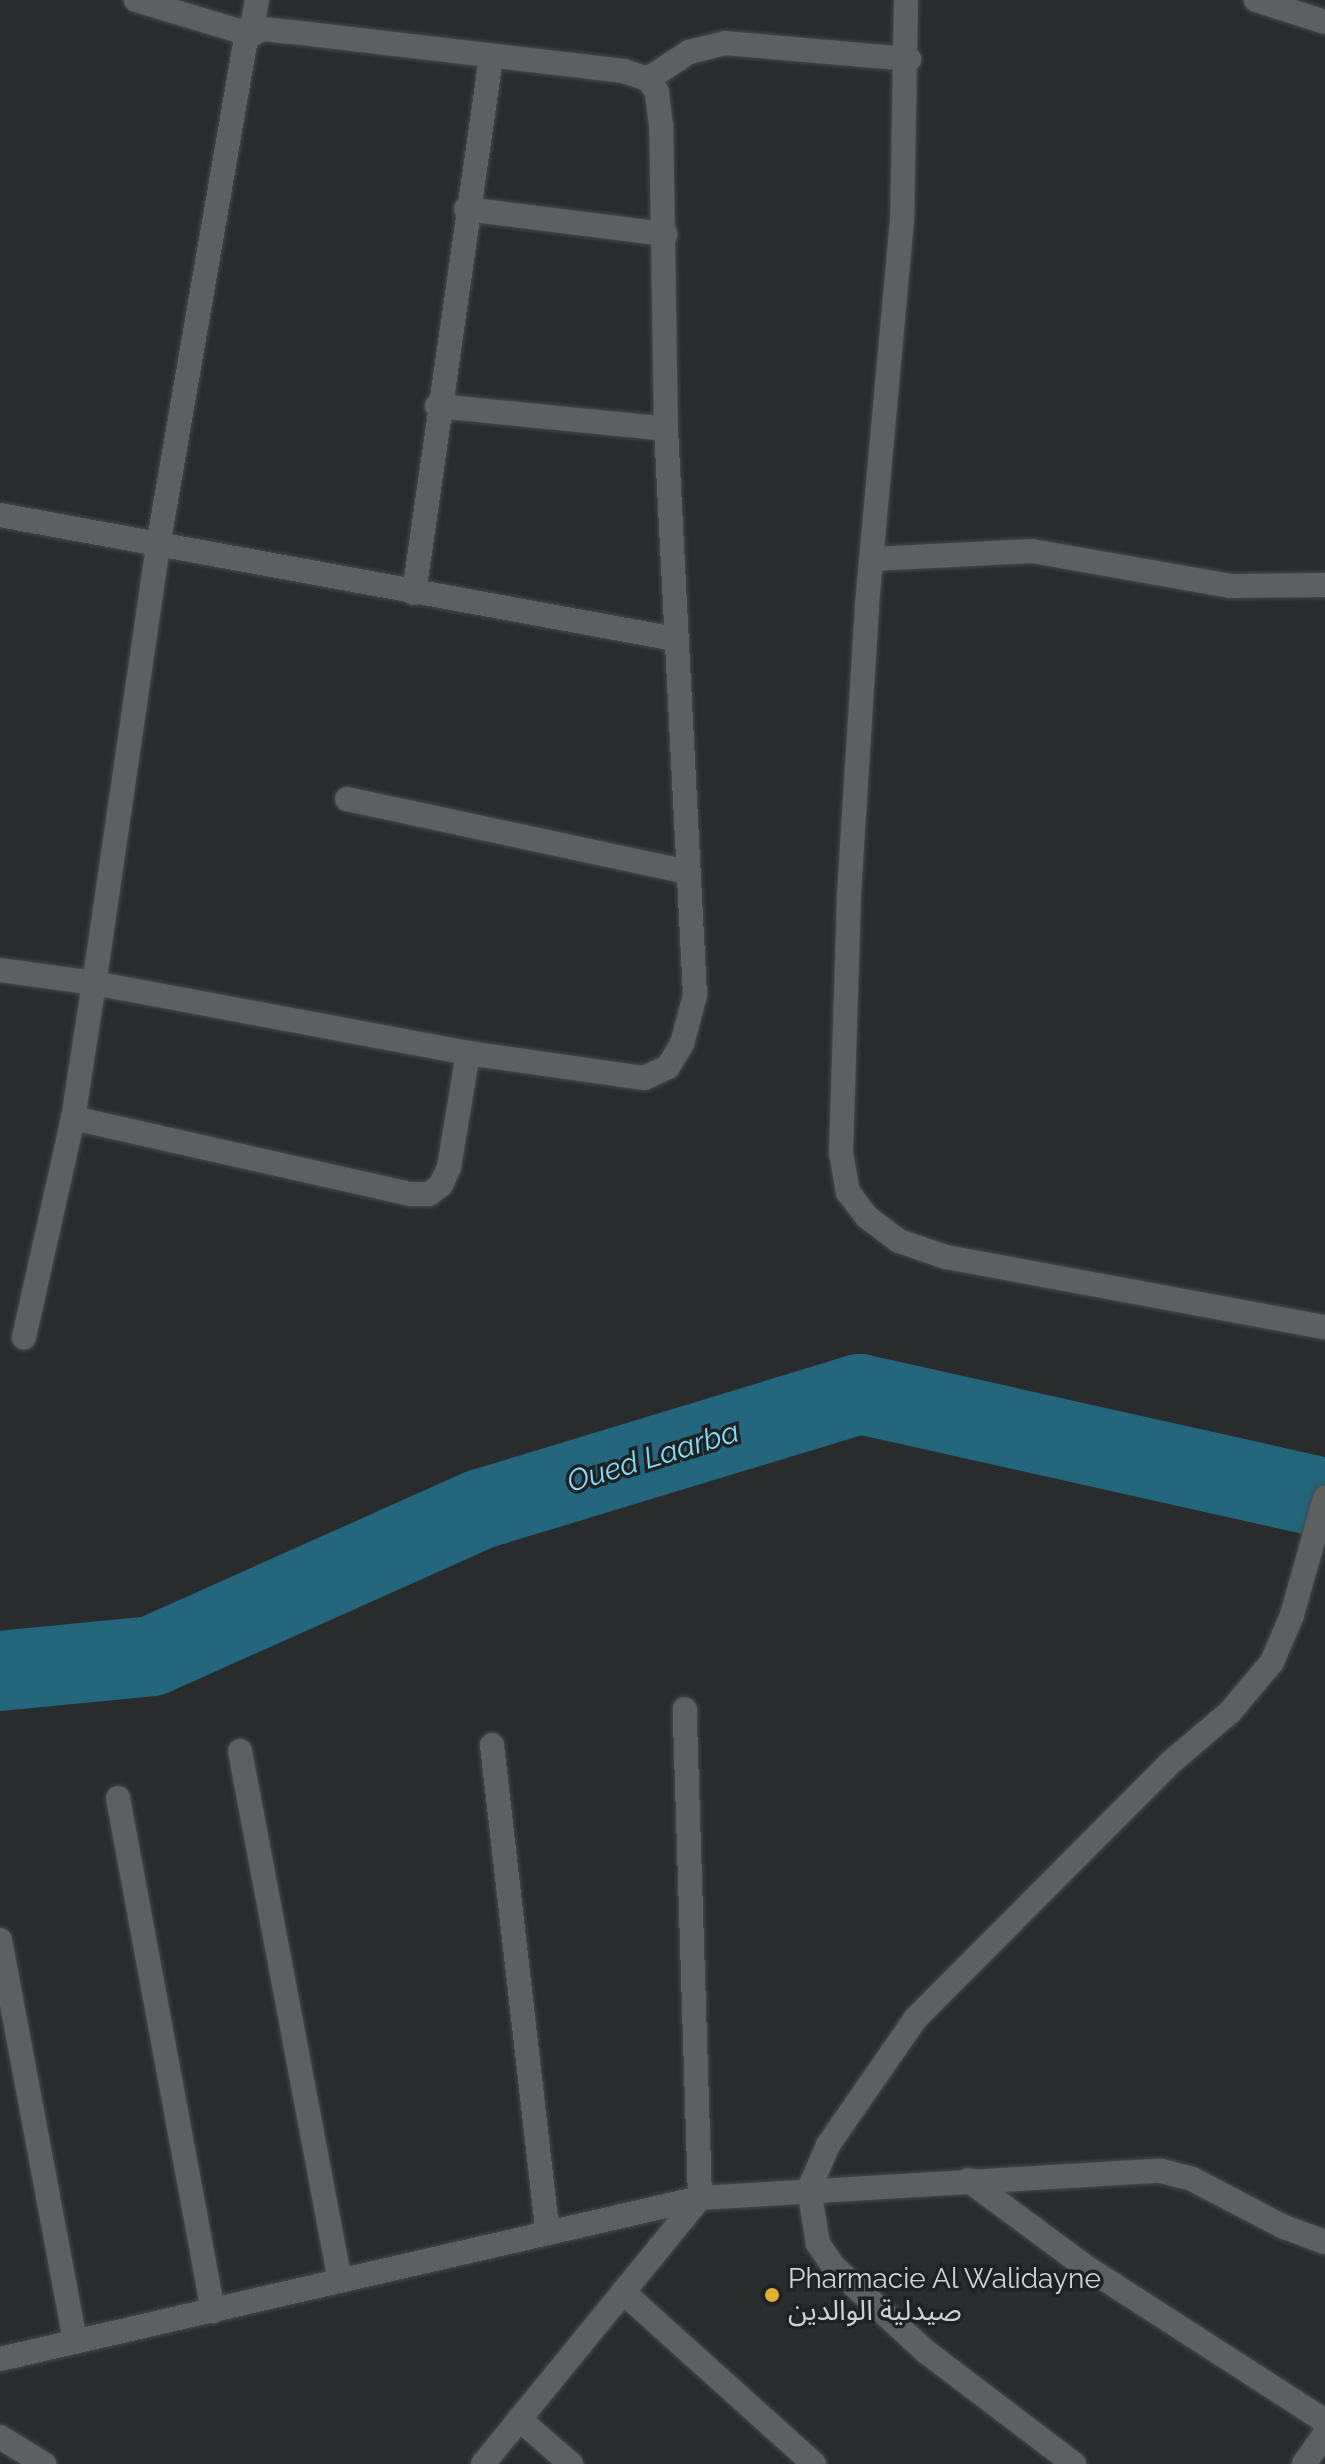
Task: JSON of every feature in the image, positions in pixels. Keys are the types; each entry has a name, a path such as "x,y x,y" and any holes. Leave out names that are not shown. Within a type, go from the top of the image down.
{"street":[{"path":"0,970 94,983 468,1053 644,1078 668,1067 682,1044 695,995 666,429 665,234 657,92 648,79 599,68 250,33 136,0"},
{"path":"24,1338 73,1118 158,546 257,0"},
{"path":"906,0 909,59 902,220 873,559 849,898 841,1153 848,1192 867,1217 899,1241 946,1257 1325,1327"},
{"path":"1256,0 1325,22"},
{"path":"648,79 689,52 725,43 909,59"},
{"path":"414,593 437,406 491,58"},
{"path":"466,209 665,234"},
{"path":"437,406 666,429"},
{"path":"0,515 675,639"},
{"path":"873,559 1032,551 1230,586 1325,585"},
{"path":"347,799 687,872"},
{"path":"73,1118 410,1194 429,1194 441,1185 449,1167 468,1053"},
{"path":"1074,2464 946,2368 833,2266 818,2244 809,2189 836,2132 916,2018 1170,1763 1230,1712 1272,1662 1292,1615 1325,1498"},
{"path":"483,2464 700,2198 685,1709"},
{"path":"492,1745 548,2233"},
{"path":"240,1751 340,2281"},
{"path":"118,1798 213,2311"},
{"path":"0,1940 75,2342"},
{"path":"0,2359 700,2198 809,2189 1161,2171 1192,2179 1284,2227 1325,2242"},
{"path":"968,2180 1086,2267 1325,2421"},
{"path":"623,2292 814,2464"},
{"path":"519,2419 571,2464"},
{"path":"1304,2464 1325,2434"},
{"path":"0,2437 44,2464"}],"waterway":[{"name":"Oued Laarba","path":"0,1671 152,1656 481,1509 860,1394 1325,1498"}],"place":[{"name":"Pharmacie Al Walidayne صيدلية الوالدين","path":"772,2295"}]}
